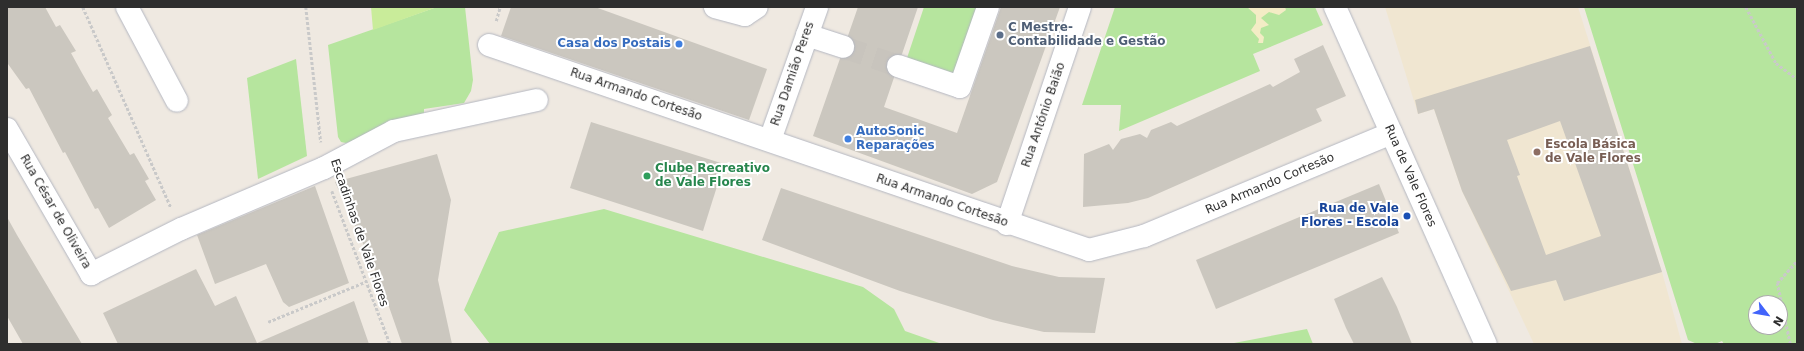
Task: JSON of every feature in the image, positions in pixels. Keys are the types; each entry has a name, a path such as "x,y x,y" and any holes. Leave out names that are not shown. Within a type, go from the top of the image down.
{"street":[{"path":"127,7 177,101"},
{"path":"715,7 745,15 758,7"},
{"name":"Rua Damião Peres","path":"770,140 817,7"},
{"path":"898,66 960,87 988,7"},
{"name":"Rua António Baião","path":"1007,224 1080,7"},
{"name":"Rua de Vale Flores","path":"1335,7 1486,344"},
{"path":"807,35 843,47"},
{"name":"Rua Armando Cortesão","path":"489,45 770,140 1007,224 1089,250 1144,236 1391,133"},
{"path":"181,229 324,168 394,131 537,100"},
{"name":"Rua César de Oliveira","path":"7,129 91,274 181,229"}],"path":[{"path":"83,7 181,229"},
{"name":"Escadinhas de Vale Flores","path":"306,7 324,168 365,282 390,344"},
{"path":"1746,7 1776,62 1797,79"},
{"path":"1790,344 1777,283 1797,262"},
{"path":"268,322 365,282"}],"shaded area":[{"name":"Escola Básica de Vale Flores","path":"1385,7 1578,7 1662,272 1682,344 1534,344 1462,191 1434,109 1418,114"}],"green space":[{"path":"371,7 437,7 373,30"},
{"path":"437,7 465,7 473,80 471,91 464,103 424,109 424,117 346,143 341,142 338,137 328,45"},
{"path":"924,7 978,7 956,74 907,58"},
{"path":"1115,7 1315,7 1323,25 1253,54 1260,71 1119,131 1121,105 1082,105"},
{"path":"1584,7 1797,7 1797,344 1724,344 1722,341 1715,344 1697,344 1688,340"},
{"path":"296,59 307,156 258,179 247,78"},
{"path":"604,209 863,287 894,309 905,331 942,344 490,344 464,310 499,232"},
{"path":"1307,329 1313,344 1229,344"}],"sand":[{"path":"1247,7 1285,7 1286,10 1279,15 1269,12 1261,18 1269,25 1261,28 1260,33 1264,37 1263,43 1258,43 1259,39 1251,30 1256,23 1256,15"}],"building":[{"path":"7,7 45,7 56,27 60,25 76,51 71,53 82,73 93,92 97,89 112,115 108,118 130,155 134,153 149,179 145,181 156,200 109,228 98,208 95,209 65,152 63,153 29,88 26,89 8,64"},
{"path":"511,7 595,7 767,69 749,120 501,36"},
{"path":"858,7 918,7 884,107 957,133 1001,7 1060,7 997,182 972,194 813,136"},
{"path":"1323,45 1346,96 1316,109 1322,121 1148,198 1128,203 1083,207 1084,154 1109,144 1113,150 1121,139 1140,134 1147,138 1151,130 1171,122 1177,126 1270,84 1273,87 1300,72 1294,59"},
{"path":"1590,46 1662,272 1564,301 1556,280 1511,291 1462,191 1434,109 1418,114 1415,100","holes":["1560,121 1601,236 1546,255 1517,176 1520,175 1507,140"]},
{"name":"Clube Recreativo de Vale Flores","path":"591,122 724,164 703,231 570,188"},
{"path":"437,154 451,200 438,280 452,344 402,344 380,281 335,182"},
{"path":"1379,184 1399,233 1216,309 1196,260"},
{"path":"315,186 349,283 289,307 283,302 266,264 215,284 197,235"},
{"path":"781,188 1012,266 1059,277 1105,278 1095,333 1044,332 993,320 900,291 762,240"},
{"path":"7,217 82,344 23,344 7,316"},
{"path":"196,269 215,306 236,296 257,343 354,301 369,344 118,344 103,313"},
{"path":"1382,277 1397,307 1412,344 1354,344 1346,328 1334,299"}],"tunnel":[{"path":"843,47 898,66"}],"place":[{"name":"C Mestre- Contabilidade e Gestão","path":"1000,35"},
{"name":"Casa dos Postais","path":"679,44"},
{"name":"AutoSonic Reparações","path":"848,139"},
{"name":"Escola Básica de Vale Flores","path":"1537,152"},
{"name":"Clube Recreativo de Vale Flores","path":"647,176"},
{"name":"Rua de Vale Flores - Escola","path":"1407,216"}]}
